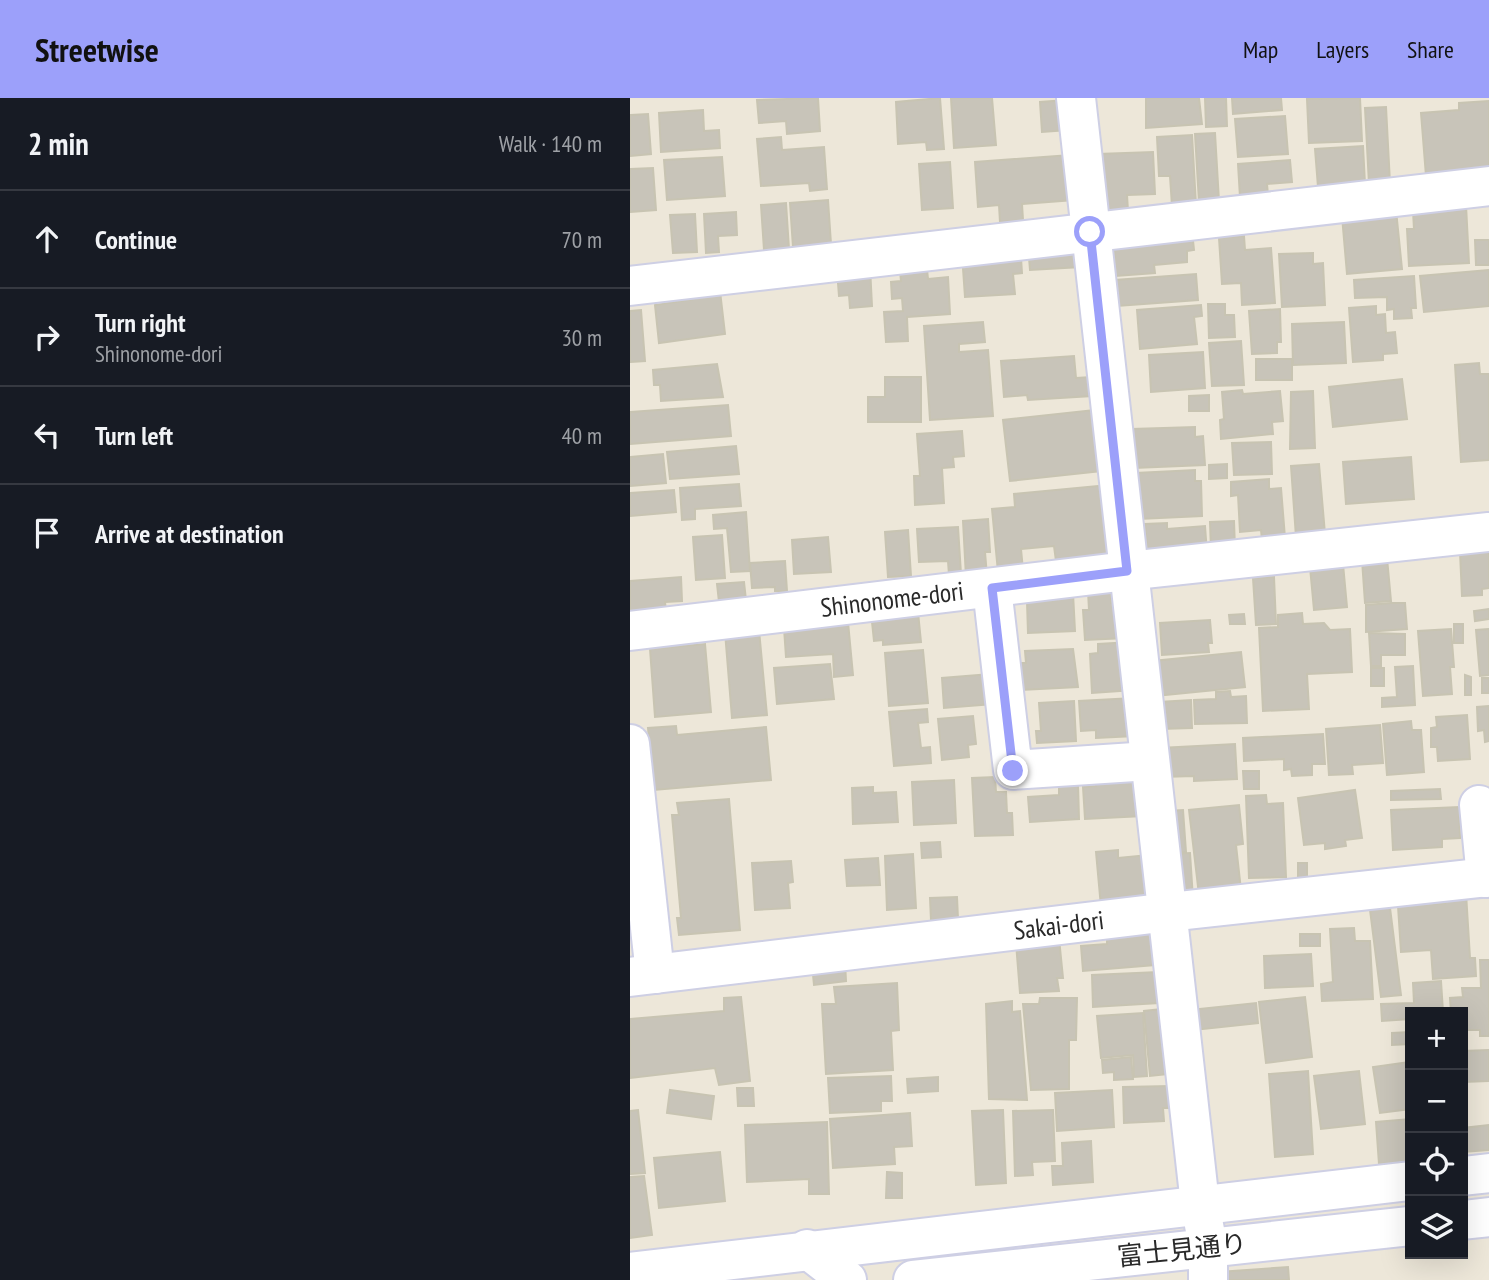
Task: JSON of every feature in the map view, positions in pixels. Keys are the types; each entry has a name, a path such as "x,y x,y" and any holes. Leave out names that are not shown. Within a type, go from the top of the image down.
{"street":[{"path":"1076,98 1127,571 1208,1263"},
{"path":"630,286 1489,186"},
{"name":"Shinonome-dori","path":"630,631 1127,571 1489,532"},
{"path":"992,588 1013,771 1150,761"},
{"path":"630,744 642,975"},
{"path":"1479,805 1488,878"},
{"name":"Sakai-dori","path":"642,975 1168,912 1488,878"},
{"path":"1468,1175 1489,1173"},
{"path":"630,1272 807,1249 1405,1182"},
{"path":"1468,1219 1489,1217"},
{"name":"富士見通り","path":"913,1280 1208,1263 1405,1227"},
{"path":"807,1249 847,1280"}],"building":[{"path":"818,98 820,131 787,134 786,121 759,123 757,100"},
{"path":"940,98 944,149 927,150 926,142 898,144 896,102"},
{"path":"951,98 992,98 996,145 954,148"},
{"path":"1146,98 1199,98 1202,124 1146,128"},
{"path":"1205,98 1226,98 1227,126 1206,127"},
{"path":"1232,98 1281,98 1282,110 1233,114"},
{"path":"1360,98 1362,141 1309,143 1307,99"},
{"path":"1066,100 1068,130 1042,132 1040,102"},
{"path":"1489,101 1489,171 1426,176 1421,113 1459,110 1459,103"},
{"path":"1386,107 1390,183 1369,184 1365,108"},
{"path":"703,110 704,131 719,130 720,148 661,152 659,113"},
{"path":"648,114 651,154 630,156 630,115"},
{"path":"1285,116 1288,154 1238,157 1235,119"},
{"path":"1215,133 1219,201 1199,202 1195,134"},
{"path":"1192,135 1196,205 1172,206 1170,176 1159,176 1157,137"},
{"path":"781,137 782,150 824,147 827,189 810,191 809,183 761,186 757,139"},
{"path":"1363,146 1365,184 1318,187 1315,149"},
{"path":"1153,152 1155,194 1127,195 1128,211 1101,213 1098,154"},
{"path":"1070,155 1074,200 1022,204 1023,220 1000,222 999,205 978,207 975,162"},
{"path":"722,157 725,196 667,200 664,160"},
{"path":"1290,160 1292,182 1267,184 1268,195 1240,197 1238,164"},
{"path":"950,162 953,208 922,210 919,164"},
{"path":"653,168 656,210 630,212 630,169"},
{"path":"828,200 831,244 793,247 790,203"},
{"path":"786,203 789,249 764,250 761,205"},
{"path":"1466,205 1469,263 1409,266 1407,229 1414,229 1413,211"},
{"path":"1396,210 1402,269 1347,274 1342,216"},
{"path":"736,212 737,235 718,236 719,252 706,253 704,214"},
{"path":"695,214 697,252 673,253 670,215"},
{"path":"1192,231 1194,250 1187,251 1187,262 1154,265 1155,273 1116,276 1113,238"},
{"path":"1244,236 1245,250 1271,248 1275,303 1242,305 1241,283 1222,284 1219,238"},
{"path":"1475,240 1489,240 1489,265 1476,265"},
{"path":"1079,241 1081,267 1030,270 1028,245"},
{"path":"1313,253 1313,264 1323,263 1325,305 1282,307 1279,254"},
{"path":"962,254 1021,258 1022,273 1013,274 1015,294 965,297"},
{"path":"926,259 928,279 948,277 950,314 907,317 908,341 886,342 884,312 903,311 902,298 892,299 891,282 901,281 899,261"},
{"path":"870,267 872,306 850,308 849,295 839,296 837,270"},
{"path":"1489,270 1489,306 1424,312 1420,276"},
{"path":"1196,274 1198,300 1117,306 1115,280"},
{"path":"1414,276 1416,308 1411,308 1412,318 1394,319 1394,309 1387,310 1387,297 1355,298 1354,280"},
{"path":"720,291 725,334 659,343 655,305 695,299 695,294"},
{"path":"1208,304 1225,304 1225,315 1234,315 1235,337 1209,338"},
{"path":"1201,305 1202,316 1194,317 1197,344 1140,349 1137,310"},
{"path":"1376,306 1376,315 1385,314 1386,333 1395,332 1397,353 1383,354 1383,360 1353,362 1349,308"},
{"path":"1280,309 1281,342 1277,342 1277,353 1252,354 1249,311"},
{"path":"641,310 645,361 630,362 630,311"},
{"path":"983,322 985,342 959,344 959,352 988,350 993,416 930,420 924,326"},
{"path":"1344,322 1346,363 1293,365 1292,324"},
{"path":"1241,341 1244,385 1212,386 1209,343"},
{"path":"1203,352 1205,388 1151,392 1149,355"},
{"path":"1074,356 1076,378 1091,377 1092,396 1028,400 1027,395 1004,397 1001,361"},
{"path":"1256,359 1292,359 1292,380 1256,380"},
{"path":"1479,363 1480,374 1489,374 1489,460 1461,462 1455,365"},
{"path":"717,364 723,397 661,401 660,385 654,385 653,370"},
{"path":"885,377 921,377 921,422 868,422 868,397 885,397"},
{"path":"1402,379 1407,419 1333,427 1329,387"},
{"path":"1242,390 1243,394 1280,391 1283,421 1272,422 1273,434 1221,439 1220,420 1224,419 1222,392"},
{"path":"1313,391 1315,448 1290,449 1291,392"},
{"path":"1209,395 1209,411 1189,411 1189,396"},
{"path":"728,405 731,436 630,444 630,412"},
{"path":"1094,410 1101,471 1010,481 1003,420"},
{"path":"1195,427 1195,437 1203,436 1205,465 1134,468 1132,429"},
{"path":"962,431 964,456 953,457 954,467 942,468 944,503 915,505 914,476 920,476 917,434"},
{"path":"1271,442 1272,474 1234,475 1232,443"},
{"path":"736,446 739,474 670,479 667,452"},
{"path":"663,454 666,483 630,486 630,457"},
{"path":"1411,457 1414,499 1346,504 1343,462"},
{"path":"1227,464 1227,478 1209,479 1209,465"},
{"path":"1319,464 1325,534 1296,537 1291,466"},
{"path":"1195,470 1195,481 1201,481 1202,516 1139,519 1136,473"},
{"path":"1269,479 1269,489 1281,488 1285,538 1262,540 1261,530 1240,532 1238,495 1231,496 1231,482"},
{"path":"739,484 741,506 695,509 695,519 682,520 680,488"},
{"path":"1108,485 1115,561 1056,561 1054,546 1021,549 1023,570 998,572 992,509 1015,507 1014,494"},
{"path":"674,490 676,512 630,516 630,493"},
{"path":"746,512 750,571 731,572 727,528 714,529 713,515"},
{"path":"988,519 990,552 985,552 987,576 966,577 963,521"},
{"path":"1234,521 1235,549 1211,550 1210,522"},
{"path":"1167,523 1167,529 1205,526 1207,553 1148,557 1145,524"},
{"path":"958,527 961,574 949,575 948,561 919,562 917,529"},
{"path":"908,530 911,576 888,577 885,532"},
{"path":"722,535 725,578 696,580 693,537"},
{"path":"828,537 831,572 794,574 792,540"},
{"path":"1489,550 1489,588 1482,589 1482,595 1462,596 1460,552"},
{"path":"1387,558 1391,601 1365,603 1362,560"},
{"path":"785,561 787,591 775,591 775,587 752,588 750,563"},
{"path":"1343,564 1347,607 1314,610 1310,567"},
{"path":"681,577 682,601 665,602 666,611 630,614 630,581"},
{"path":"1274,577 1276,624 1256,625 1253,578"},
{"path":"744,582 746,600 719,602 717,584"},
{"path":"1111,590 1111,603 1124,602 1126,638 1085,640 1083,610 1089,610 1088,591"},
{"path":"1073,593 1075,631 1028,633 1027,602 1057,600 1057,594"},
{"path":"1405,603 1407,629 1366,632 1366,605"},
{"path":"1489,609 1489,619 1475,621 1474,611"},
{"path":"918,612 921,642 883,645 883,640 874,641 872,622 881,621 880,616"},
{"path":"1302,613 1303,624 1324,623 1330,630 1350,629 1352,672 1307,674 1309,709 1263,711 1259,628 1278,627 1278,615"},
{"path":"1244,614 1245,624 1230,624 1229,615"},
{"path":"1210,620 1212,643 1208,643 1209,652 1162,655 1160,623"},
{"path":"848,622 853,675 834,677 833,654 786,657 784,628"},
{"path":"1454,624 1463,624 1463,643 1454,643"},
{"path":"1451,629 1454,667 1450,667 1452,694 1423,696 1418,631"},
{"path":"1489,629 1489,675 1480,676 1476,630"},
{"path":"759,630 767,715 732,718 725,632"},
{"path":"1369,633 1405,634 1405,655 1381,655 1381,666 1371,666"},
{"path":"1131,642 1134,690 1092,693 1090,654 1098,653 1098,644"},
{"path":"705,644 711,712 655,717 650,649"},
{"path":"1073,649 1078,687 1021,690 1020,663 1026,663 1025,651"},
{"path":"923,650 928,703 889,706 885,653"},
{"path":"1241,652 1245,687 1156,696 1153,661"},
{"path":"830,664 834,699 777,704 774,668"},
{"path":"1413,666 1415,705 1382,707 1382,698 1397,697 1395,667"},
{"path":"1371,668 1384,668 1384,686 1371,686"},
{"path":"990,674 993,704 944,708 942,678"},
{"path":"1465,675 1471,677 1471,695 1465,695"},
{"path":"1482,678 1489,678 1489,693 1482,693"},
{"path":"1230,691 1231,697 1246,696 1247,723 1195,724 1194,700 1216,699 1216,692"},
{"path":"1133,698 1135,736 1096,738 1096,730 1081,731 1079,701"},
{"path":"1191,700 1192,728 1160,729 1159,702"},
{"path":"1074,701 1076,741 1037,743 1036,731 1041,731 1039,703"},
{"path":"1489,706 1489,741 1485,742 1484,730 1478,731 1477,707"},
{"path":"927,709 928,722 918,723 921,748 930,747 931,763 894,766 889,712"},
{"path":"1467,715 1470,759 1438,761 1437,747 1431,747 1431,728 1437,727 1436,717"},
{"path":"973,716 976,744 968,745 969,757 942,760 938,719"},
{"path":"1411,721 1412,730 1421,730 1424,772 1387,775 1383,724"},
{"path":"1380,725 1383,763 1352,765 1353,774 1329,775 1326,729"},
{"path":"676,726 677,735 766,727 771,780 654,790 648,728"},
{"path":"1323,734 1325,764 1312,764 1312,775 1292,776 1291,769 1284,770 1284,759 1244,761 1243,738"},
{"path":"1235,744 1237,779 1194,781 1194,776 1162,777 1160,748"},
{"path":"1243,771 1259,771 1259,789 1244,789"},
{"path":"995,777 996,792 1006,792 1007,813 1012,813 1013,835 975,836 972,778"},
{"path":"1140,778 1143,816 1085,819 1083,787 1096,786 1096,781"},
{"path":"954,780 956,823 914,825 912,782"},
{"path":"1078,784 1079,819 1030,822 1028,797 1059,795 1059,785"},
{"path":"873,787 873,793 896,792 898,822 853,824 852,788"},
{"path":"1440,789 1441,799 1391,800 1391,791"},
{"path":"1355,790 1362,838 1345,840 1346,846 1325,849 1325,843 1304,845 1298,798"},
{"path":"1266,795 1267,804 1283,803 1286,877 1249,878 1246,796"},
{"path":"729,799 740,930 679,935 677,918 681,918 672,815 679,815 677,803"},
{"path":"1239,805 1243,844 1236,845 1241,890 1199,895 1189,810"},
{"path":"1459,807 1460,838 1442,839 1442,847 1393,850 1391,810"},
{"path":"1183,810 1186,852 1171,853 1168,811"},
{"path":"940,842 941,857 922,858 921,843"},
{"path":"1118,850 1118,858 1148,855 1153,902 1101,907 1096,852"},
{"path":"1190,853 1193,899 1176,900 1173,854"},
{"path":"913,854 916,908 887,910 885,856"},
{"path":"878,858 880,885 847,886 845,860"},
{"path":"791,861 793,882 788,883 790,908 755,910 752,863"},
{"path":"1298,863 1307,863 1307,878 1298,878"},
{"path":"1466,893 1470,958 1475,958 1476,976 1433,979 1431,950 1401,952 1398,906 1445,903 1445,894"},
{"path":"957,897 958,919 931,920 930,898"},
{"path":"1389,900 1401,995 1381,997 1369,902"},
{"path":"1153,928 1155,965 1083,971 1081,946 1107,944 1107,931"},
{"path":"1354,928 1355,941 1370,941 1373,999 1322,1001 1321,984 1333,982 1330,929"},
{"path":"1300,934 1320,934 1320,946 1300,946"},
{"path":"1059,938 1063,978 1057,978 1059,991 1020,993 1016,943"},
{"path":"1311,954 1313,986 1265,988 1264,956"},
{"path":"1480,960 1489,960 1489,1036 1480,1036 1480,1030 1468,1030 1468,1007 1451,1007 1450,998 1463,997 1462,988 1481,988"},
{"path":"845,962 846,981 814,985 812,965"},
{"path":"1158,972 1159,1003 1093,1007 1092,975"},
{"path":"1441,981 1443,1007 1405,1007 1405,1019 1382,1021 1381,1004 1414,1003 1413,983"},
{"path":"897,983 899,1030 891,1031 893,1070 826,1074 822,1004 836,1004 834,987"},
{"path":"741,997 750,1081 719,1085 715,1068 630,1078 630,1019 724,1011 724,998"},
{"path":"1305,997 1312,1057 1266,1063 1259,1002"},
{"path":"1040,998 1077,998 1076,1040 1069,1040 1069,1089 1031,1090 1023,1004 1039,1004"},
{"path":"1012,1001 1012,1012 1020,1011 1027,1100 989,1099 986,1004"},
{"path":"1256,1003 1258,1023 1194,1030 1191,1010"},
{"path":"1161,1009 1167,1074 1150,1076 1144,1011"},
{"path":"1143,1013 1147,1076 1134,1077 1133,1055 1101,1058 1097,1016"},
{"path":"1405,1032 1405,1044 1392,1045 1392,1033"},
{"path":"1489,1050 1489,1081 1468,1082 1468,1051"},
{"path":"1131,1057 1133,1079 1114,1080 1114,1072 1103,1073 1102,1060"},
{"path":"1405,1063 1405,1110 1380,1113 1373,1067"},
{"path":"1308,1071 1313,1154 1275,1157 1269,1074"},
{"path":"1359,1071 1365,1124 1321,1129 1314,1076"},
{"path":"891,1076 892,1101 881,1101 881,1111 830,1113 828,1078"},
{"path":"938,1077 938,1091 908,1093 907,1079"},
{"path":"1170,1086 1171,1108 1163,1108 1164,1121 1124,1123 1123,1087"},
{"path":"737,1088 753,1088 754,1106 738,1106"},
{"path":"670,1090 714,1096 711,1119 667,1113"},
{"path":"1112,1090 1114,1127 1057,1131 1055,1093"},
{"path":"638,1110 645,1173 630,1174 630,1111"},
{"path":"1003,1110 1006,1183 976,1185 972,1111"},
{"path":"1053,1110 1055,1161 1032,1162 1033,1175 1015,1176 1013,1111"},
{"path":"910,1113 912,1146 894,1147 895,1164 833,1168 830,1119"},
{"path":"1405,1119 1405,1161 1379,1164 1376,1122"},
{"path":"827,1122 829,1194 809,1194 809,1179 747,1182 745,1125"},
{"path":"1489,1125 1489,1150 1468,1152 1468,1127"},
{"path":"1091,1141 1093,1182 1053,1185 1052,1166 1063,1166 1062,1143"},
{"path":"720,1152 725,1201 659,1208 654,1158"},
{"path":"887,1172 902,1173 902,1198 886,1198"},
{"path":"644,1176 652,1235 630,1238 630,1177"},
{"path":"1288,1267 1289,1280 1219,1280 1219,1272"}],"route":[{"path":"1013,771 992,588 1127,571 1090,232"}]}
